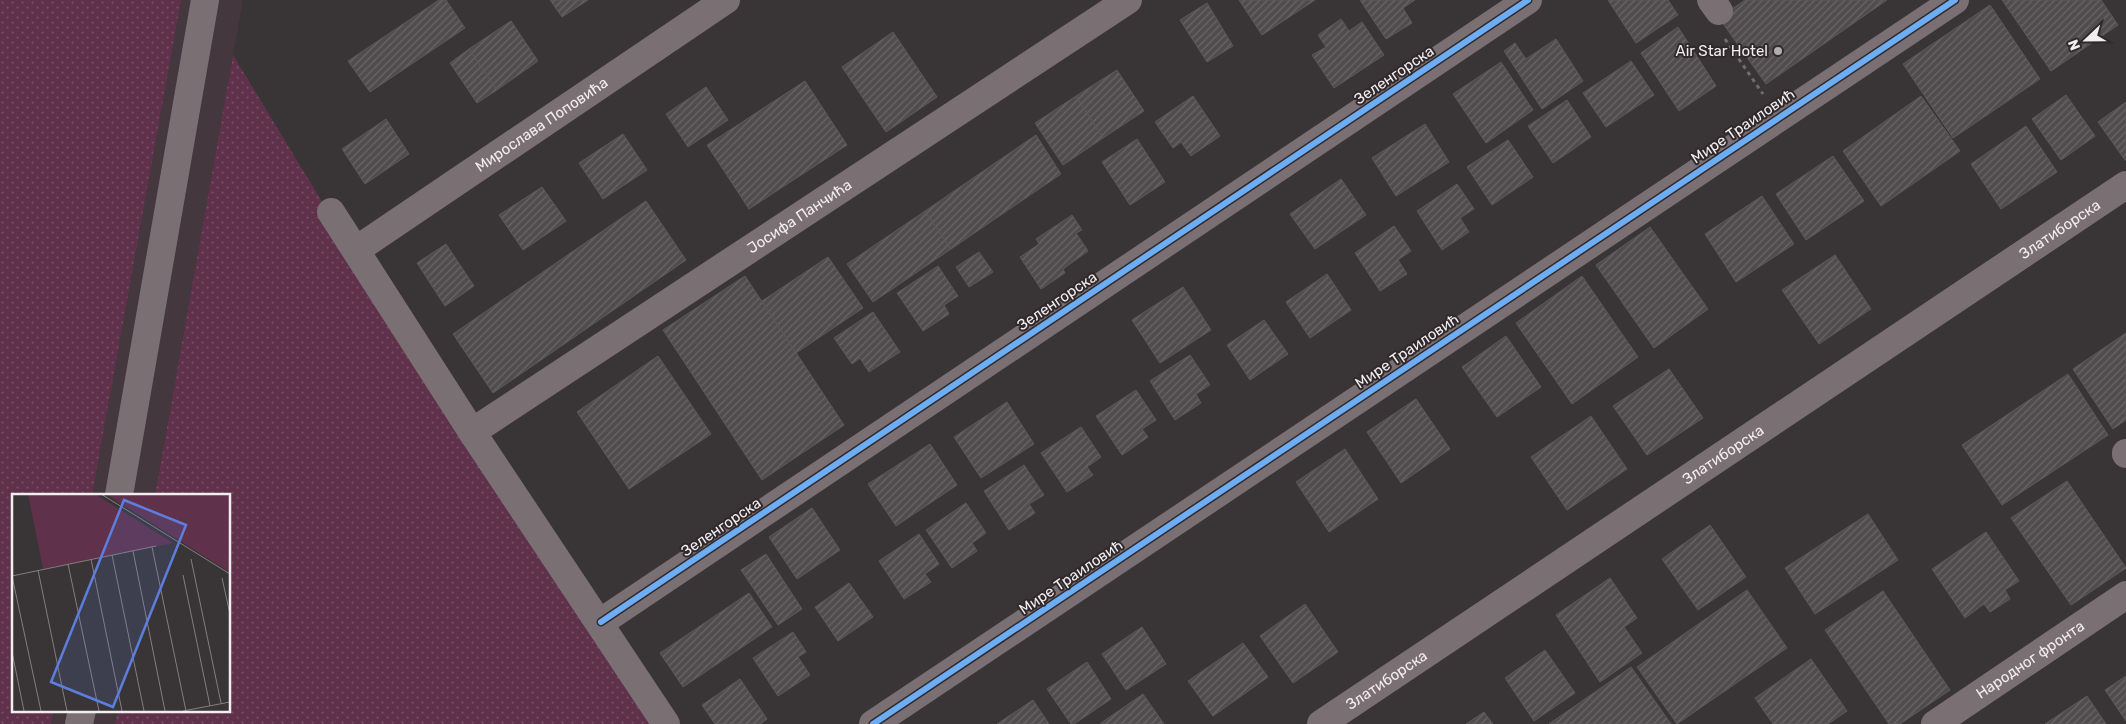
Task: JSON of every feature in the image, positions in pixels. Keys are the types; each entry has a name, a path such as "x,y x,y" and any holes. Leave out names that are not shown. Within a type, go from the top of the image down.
{"street":[{"path":"119,494 206,0"},
{"name":"Мирослава Поповића","path":"356,250 726,0"},
{"name":"Јосифа Панчића","path":"472,432 1128,0"},
{"name":"Зеленгорска","path":"601,622 1528,0"},
{"name":"Мире Траиловић","path":"873,724 1955,0"},
{"name":"Златиборска","path":"1321,724 2126,185"},
{"path":"331,212 472,432 601,622 666,724"},
{"name":"Народног фронта","path":"1935,724 2126,595"}],"path":[{"path":"1715,6 1710,18 1779,117"}],"shaded area":[{"path":"0,0 243,0 155,494 12,494 12,712 118,712 115,724 0,724"},
{"path":"0,0 181,0 92,494 12,494 12,712 53,712 51,724 0,724"},
{"path":"233,55 476,455 651,724 115,724 118,712 230,712 230,494 155,494"}],"building":[{"path":"439,0 446,0 465,28 370,92 348,61"},
{"path":"550,0 588,0 562,17"},
{"path":"1239,0 1315,0 1262,35"},
{"path":"1360,0 1415,0 1403,8 1412,23 1386,39"},
{"path":"1608,0 1668,0 1678,15 1636,43"},
{"name":"Air Star Hotel","path":"1745,0 1887,0 1766,84 1719,18"},
{"path":"2002,0 2101,0 2118,25 2051,71"},
{"path":"1207,3 1233,46 1207,62 1180,20"},
{"path":"1990,5 2040,79 1953,138 1903,64"},
{"path":"1341,19 1349,31 1362,22 1384,55 1334,88 1312,55 1326,47 1318,35"},
{"path":"511,21 538,61 497,90 469,49"},
{"path":"1678,27 1716,86 1679,111 1641,53"},
{"path":"893,32 937,97 886,132 842,67"},
{"path":"1556,39 1583,81 1542,109 1504,51 1515,43 1526,59"},
{"path":"469,49 497,90 477,103 450,63"},
{"path":"1631,61 1654,95 1606,127 1583,93"},
{"path":"1501,62 1533,110 1486,143 1453,94"},
{"path":"1117,70 1144,111 1103,138 1076,96"},
{"path":"805,81 847,145 749,209 707,145"},
{"path":"706,87 728,120 688,147 666,114"},
{"path":"2066,95 2095,136 2061,160 2032,119"},
{"path":"1076,96 1103,138 1063,165 1035,123"},
{"path":"1193,96 1220,136 1191,156 1181,142 1173,148 1155,122"},
{"path":"1921,96 1960,151 1881,206 1843,151"},
{"path":"1567,100 1591,137 1553,163 1528,126"},
{"path":"2126,102 2126,160 2125,160 2098,122"},
{"path":"386,119 409,154 365,184 342,149"},
{"path":"1425,124 1449,162 1396,196 1372,158"},
{"path":"2026,126 2057,172 2001,209 1971,164"},
{"path":"623,134 647,170 603,199 579,163"},
{"path":"1036,135 1061,174 951,249 925,211"},
{"path":"1137,139 1165,182 1130,205 1102,162"},
{"path":"1508,140 1533,177 1492,205 1467,167"},
{"path":"1833,156 1864,201 1806,240 1776,194"},
{"path":"1341,179 1366,215 1315,249 1290,214"},
{"path":"1457,184 1474,209 1460,218 1469,232 1442,250 1417,211"},
{"path":"542,187 566,221 523,250 499,215"},
{"path":"1762,196 1794,244 1736,282 1705,234"},
{"path":"646,201 686,260 493,393 453,334"},
{"path":"925,211 951,249 873,302 847,264"},
{"path":"1072,215 1082,230 1076,233 1088,251 1063,269 1065,273 1041,289 1020,257 1039,244 1036,239"},
{"path":"1394,226 1411,251 1398,260 1407,274 1380,291 1355,253"},
{"path":"1650,227 1708,309 1654,348 1596,265"},
{"path":"446,244 474,286 445,306 417,263"},
{"path":"979,252 993,272 969,287 956,267"},
{"path":"1835,255 1871,309 1819,344 1782,290"},
{"path":"828,257 863,308 796,353 762,301"},
{"path":"938,266 958,296 944,305 949,314 923,331 897,293"},
{"path":"1327,274 1351,310 1310,338 1286,302"},
{"path":"745,276 844,425 762,480 663,330"},
{"path":"1582,276 1638,357 1572,404 1516,323"},
{"path":"1183,287 1211,330 1160,363 1132,320"},
{"path":"873,312 900,352 869,372 860,358 852,364 834,338"},
{"path":"1264,320 1288,354 1250,380 1227,345"},
{"path":"2126,333 2126,420 2113,429 2073,369"},
{"path":"1506,336 1541,387 1497,417 1462,367"},
{"path":"1190,355 1210,385 1196,394 1201,403 1175,420 1150,381"},
{"path":"658,356 711,434 629,489 577,412"},
{"path":"1669,369 1703,418 1647,455 1613,406"},
{"path":"2068,374 2108,435 2002,505 1962,445"},
{"path":"1136,390 1156,420 1142,429 1148,437 1122,455 1096,416"},
{"path":"1416,399 1450,449 1401,483 1367,432"},
{"path":"1007,402 1034,444 981,478 954,437"},
{"path":"1591,416 1627,469 1567,510 1531,457"},
{"path":"1081,427 1101,457 1087,467 1093,475 1067,492 1041,453"},
{"path":"930,444 957,485 896,526 868,484"},
{"path":"1345,449 1378,499 1329,532 1296,482"},
{"path":"1024,465 1044,495 1029,504 1035,513 1009,530 984,491"},
{"path":"2067,481 2126,568 2071,605 2011,518"},
{"path":"966,503 986,533 972,543 977,551 952,568 926,530"},
{"path":"812,508 840,550 797,579 769,537"},
{"path":"1868,514 1898,560 1815,614 1785,568"},
{"path":"1710,525 1746,577 1698,610 1662,559"},
{"path":"1986,532 2019,581 2005,590 2010,599 1990,612 1984,604 1965,618 1932,569"},
{"path":"919,534 939,564 925,574 931,582 904,599 879,561"},
{"path":"766,554 802,609 778,625 741,570"},
{"path":"1610,578 1637,618 1624,627 1642,653 1600,682 1556,615"},
{"path":"849,583 873,617 838,641 815,607"},
{"path":"1747,590 1787,648 1677,724 1637,667"},
{"path":"1883,591 1950,690 1900,724 1889,724 1825,630"},
{"path":"749,593 772,627 683,687 660,653"},
{"path":"1305,604 1338,652 1293,683 1260,636"},
{"path":"1142,627 1166,664 1126,690 1102,654"},
{"path":"793,632 806,652 798,657 810,675 778,696 753,658"},
{"path":"1243,643 1268,677 1213,716 1188,681"},
{"path":"1545,650 1575,693 1534,721 1505,678"},
{"path":"1811,659 1847,711 1828,724 1773,724 1755,698"},
{"path":"1087,662 1111,699 1074,724 1071,724 1047,689"},
{"path":"1631,667 1671,724 1549,724"},
{"path":"2126,676 2126,721 2105,690"},
{"path":"740,679 767,719 760,724 715,724 702,705"},
{"path":"1143,694 1164,724 1101,724 1101,723"},
{"path":"2087,696 2106,724 2045,724"},
{"path":"1033,700 1049,724 997,724"},
{"path":"1484,712 1493,724 1466,724"}],"cycle path":[{"path":"601,622 1528,0"},
{"path":"873,724 1955,0"}],"place":[{"name":"Air Star Hotel","path":"1778,51"}]}
